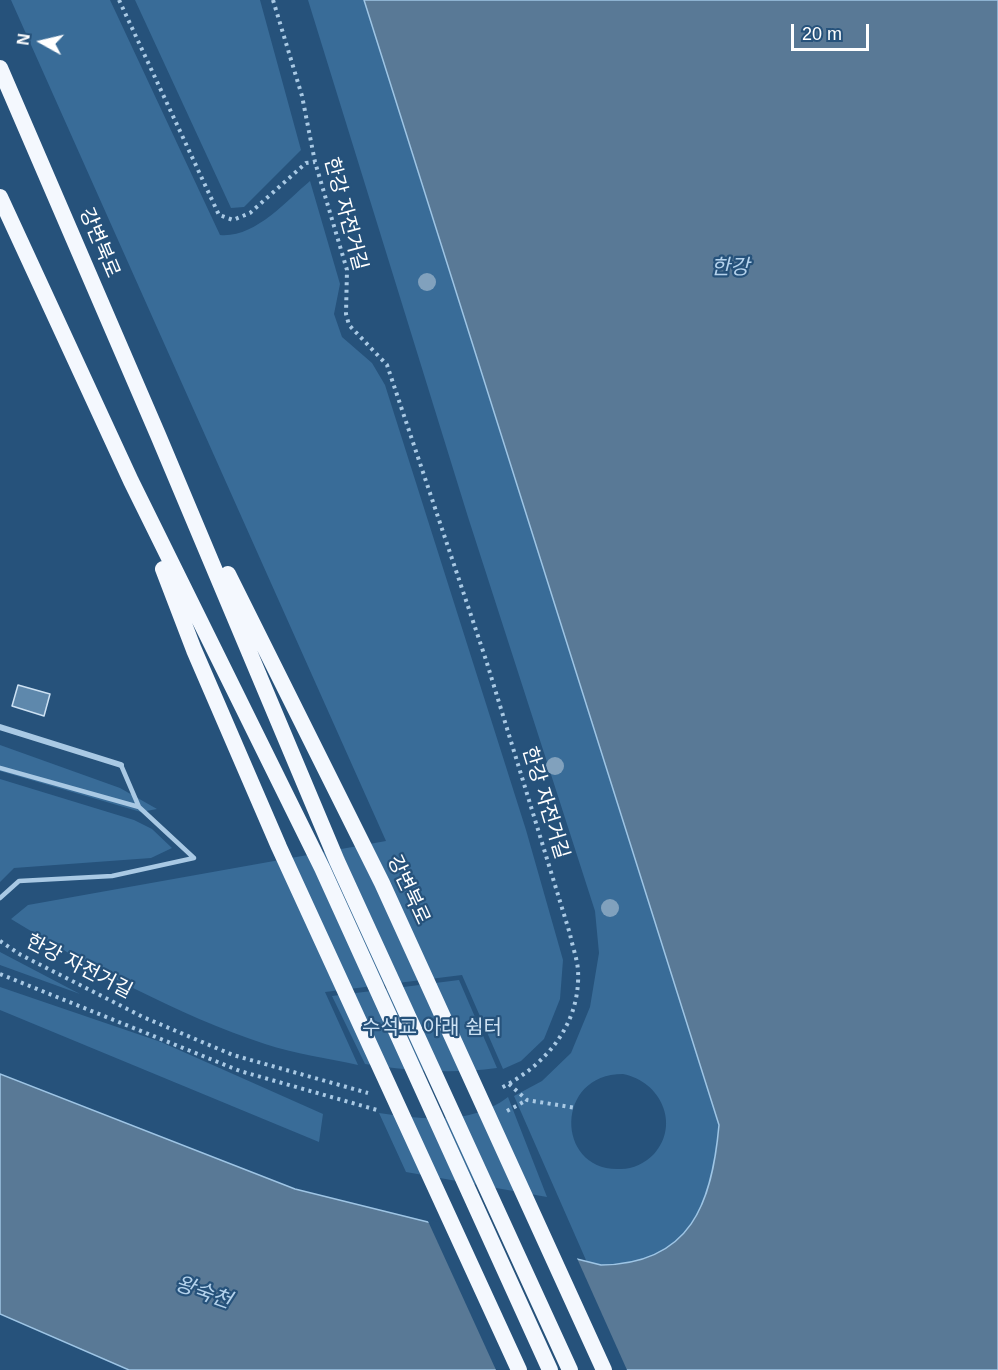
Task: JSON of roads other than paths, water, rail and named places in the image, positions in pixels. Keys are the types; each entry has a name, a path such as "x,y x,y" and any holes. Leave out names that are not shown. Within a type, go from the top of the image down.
{"highway":[{"name":"강변북로","path":"0,68 159,435 329,865 550,1370"},
{"name":"강변북로","path":"0,197 131,481 329,865 570,1370"},
{"name":"강변북로","path":"159,435 382,883 604,1370"},
{"name":"강변북로","path":"131,481 194,650 279,846 519,1370"}],"street":[{"path":"0,727 121,765"}],"lane":[{"path":"0,898 19,881 112,876 194,858 139,807 121,765"},
{"path":"0,768 139,807"}],"water":[{"name":"한강","path":"364,0 998,0 998,1370 129,1370 0,1314 0,1074 295,1189 601,1265 632,1262 656,1254 676,1241 691,1224 710,1180 719,1125"}],"park label":[{"name":"수석교 아래 쉼터","path":"432,1028"}],"water label":[{"name":"왕숙천","path":"203,1293"}]}
